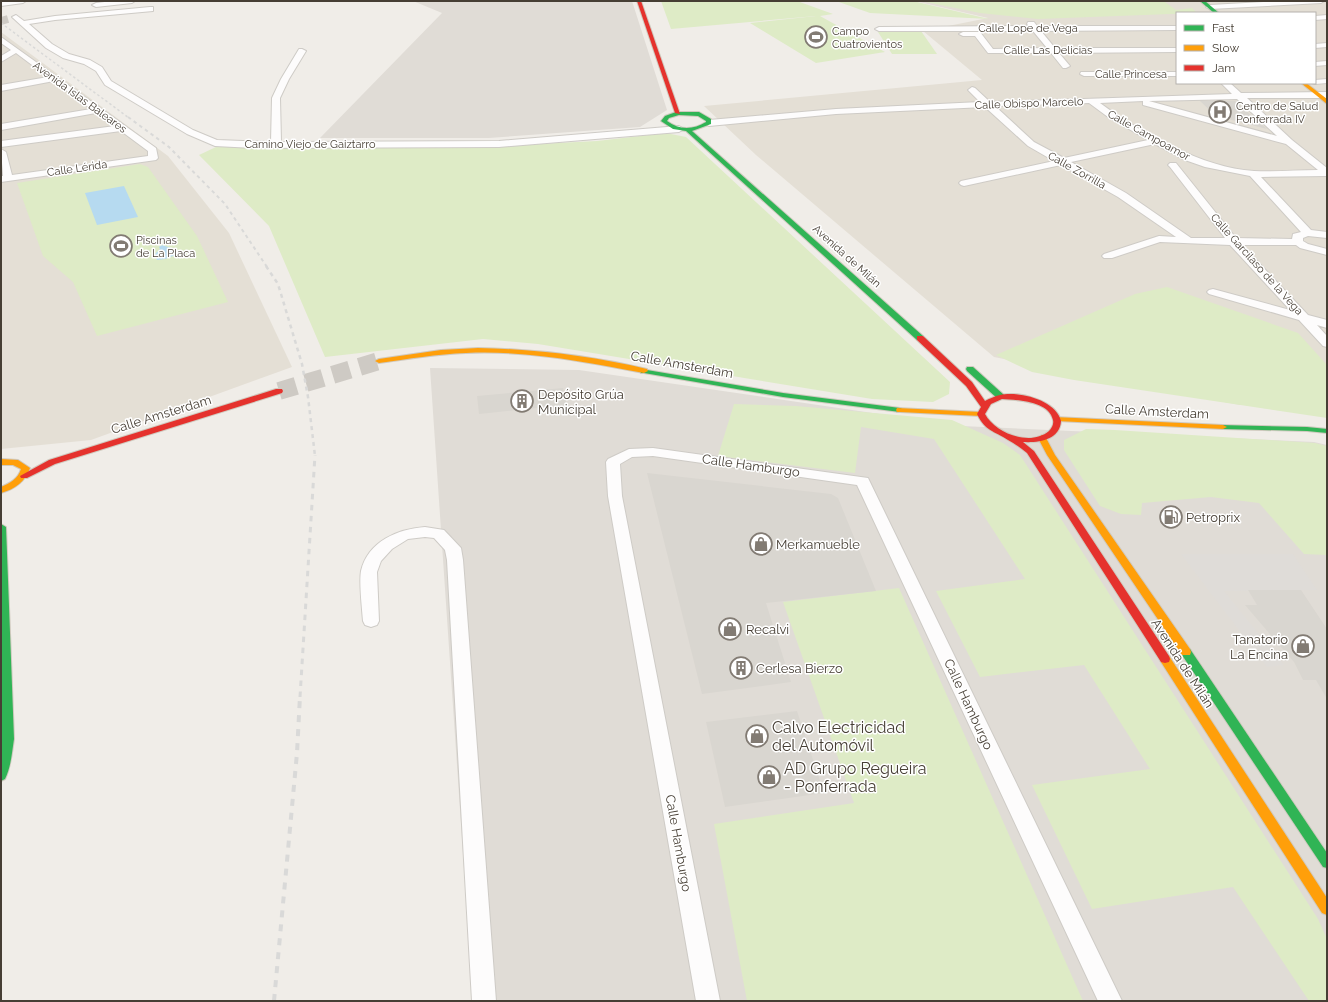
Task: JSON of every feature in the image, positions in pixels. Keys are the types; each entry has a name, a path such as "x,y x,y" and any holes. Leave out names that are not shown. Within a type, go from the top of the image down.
{"street":[{"path":"1,5 24,1"},
{"path":"15,19 32,13 132,1"},
{"path":"639,1 678,113"},
{"path":"1202,1 1214,10 1321,1"},
{"name":"Camino Viejo de Gaiztarro","path":"1,5 15,19 49,46 66,56 87,62 99,69 108,83 190,132 215,143 276,145 499,144 642,131 683,130"},
{"path":"15,19 121,13 150,9"},
{"path":"1316,18 1327,17"},
{"path":"1092,20 1144,74"},
{"path":"1158,21 1176,37"},
{"path":"1033,26 1066,66"},
{"name":"Calle Lope de Vega","path":"879,29 1033,26 1176,28"},
{"name":"Calle Las Delicias","path":"929,28 931,32 976,34 991,50 1176,50"},
{"name":"Avenida Islas Baleares","path":"2,41 153,150 153,158"},
{"path":"1316,46 1327,45"},
{"path":"3,58 15,50"},
{"path":"276,145 276,98 285,78 302,51"},
{"path":"1316,64 1327,63"},
{"name":"Calle Princesa","path":"1084,74 1176,74"},
{"path":"1,88 54,79"},
{"path":"1316,82 1327,81"},
{"path":"1226,84 1289,142 1327,173"},
{"path":"1306,84 1323,95 1327,102"},
{"name":"Calle Zorrilla","path":"972,90 1031,144 1122,195 1188,241"},
{"name":"Calle Obispo Marcelo","path":"707,125 741,119 833,112 986,104 1238,96 1323,95"},
{"path":"1138,99 1151,105 1289,142"},
{"name":"Calle Campoamor","path":"1092,101 1111,115 1156,141 1188,158 1201,163 1253,174 1327,173"},
{"path":"687,102 691,113 707,125"},
{"path":"1,127 98,110"},
{"path":"664,121 667,117 678,113 691,113"},
{"name":"Camino Viejo de Gaiztarro","path":"642,131 664,121"},
{"name":"Avenida de Milán","path":"664,121 668,126 683,130 969,384 983,409 984,421 991,429 1010,437 1030,451 1327,909"},
{"path":"683,130 707,125"},
{"path":"1,144 123,128"},
{"path":"964,183 1156,141"},
{"path":"1,152 4,179"},
{"name":"Calle Lérida","path":"4,179 153,158"},
{"name":"Calle Garcilaso de la Vega","path":"1173,165 1233,241 1327,343"},
{"path":"1253,174 1308,233"},
{"path":"1298,242 1297,236 1308,233 1327,235"},
{"path":"1108,256 1159,239 1188,241 1298,242 1304,246 1327,252"},
{"path":"1213,292 1327,324"},
{"name":"Calle Amsterdam","path":"378,361 436,352 490,350 560,356 850,405 940,412 983,409"},
{"path":"960,360 1002,397"},
{"path":"964,393 969,384"},
{"name":"Calle Amsterdam","path":"1,490 17,482 24,476 52,462 279,391"},
{"path":"983,409 990,401 1002,397 1018,397 1040,403 1053,412 1057,419 1057,429 1049,436 1025,440 1010,437"},
{"path":"940,412 954,403"},
{"name":"Calle Amsterdam","path":"1057,419 1327,431"},
{"name":"Calle Amsterdam","path":"1256,428 1292,436 1327,440"},
{"name":"Avenida de Milán","path":"1042,438 1051,456 1225,710 1327,863"},
{"name":"Calle Hamburgo","path":"708,1001 615,496 613,462 629,453 653,452 863,481 1110,1001"},
{"name":"Calle Amsterdam","path":"1,462 52,462"},
{"path":"20,463 26,468 24,476"},
{"path":"1,527 6,634 7,744 2,772"},
{"path":"371,621 369,572 374,559 386,545 403,535 425,532 439,534 453,548 455,560 484,1001"}],"shaded area":[{"path":"413,1 632,1 667,110 640,127 489,138 320,138 442,13"},
{"path":"915,1 1327,1 1327,401 1240,405 994,357 756,155 704,106 982,80 923,31 988,18"},
{"path":"1,32 168,156 229,233 292,367 91,440 1,449"},
{"path":"430,368 579,370 961,426 1314,442 1327,445 1327,1001 473,1001"},
{"path":"1181,554 1293,554 1317,590 1224,591 1284,665 1267,667"}],"green space":[{"path":"661,1 797,1 833,14 820,16 885,52 816,63 750,23 816,16 671,29"},
{"path":"836,1 913,1 989,19 870,13"},
{"path":"921,1 1175,1 1165,2 1176,10 1192,8 1196,12 1038,19 980,13"},
{"name":"Campo Cuatrovientos","path":"921,31 937,54 892,54 878,32"},
{"path":"666,133 686,137 950,382 949,394 933,402 872,399 538,344 483,339 325,357 269,226 199,155 216,147 475,147 597,141"},
{"name":"Piscinas de La Placa","path":"140,164 148,167 197,236 228,302 97,336 73,282 43,256 17,183"},
{"path":"1167,287 1298,333 1327,365 1327,418 1074,380 1032,372 996,355 1135,294"},
{"path":"734,404 796,406 952,420 1003,443 1020,455 1318,919 1327,939 1327,1001 1309,1001 1233,887 1092,909 1032,785 1150,769 1084,665 980,677 936,591 1025,579 934,439 861,427 855,473 718,456"},
{"path":"1086,429 1315,443 1327,446 1327,555 1304,554 1259,503 1211,497 1142,503 1141,515 1121,514 1100,506 1064,450 1064,440"},
{"path":"899,588 1083,1001 747,1001 714,824 854,803 783,602"}],"water":[{"path":"124,186 138,217 97,225 85,193"},
{"path":"162,245 177,250 178,254 165,259 157,260 155,254"}],"building":[{"name":"Centro de Salud Ponferrada IV","path":"1200,101 1235,101 1267,129 1221,116 1216,116"},
{"name":"Depósito Grúa Municipal","path":"563,388 567,405 479,414 477,396"},
{"name":"Merkamueble","path":"647,473 831,494 838,498 876,591 766,603 791,682 702,694"},
{"name":"Tanatorio La Encina","path":"1248,590 1301,590 1327,629 1327,699 1316,680 1303,680 1294,662 1245,605 1257,605"},
{"path":"797,711 824,793 725,807 706,722"}],"tunnel":[{"path":"1,21 8,19"},
{"path":"279,391 379,361"}],"railway":[{"path":"1,23 129,118"},
{"path":"128,117 169,147 225,204 267,267"},
{"path":"266,266 278,284 302,364 308,397 315,456"},
{"path":"300,697 315,456"},
{"path":"274,1001 297,753 300,696"}],"traffic: fast":[{"path":"1202,1 1216,12"},
{"path":"678,113 699,114 709,120 709,123 698,128 686,130 675,128 664,121 667,117 678,113"},
{"path":"688,130 920,338"},
{"path":"970,369 1001,397"},
{"path":"644,371 783,395 900,410"},
{"path":"1223,427 1307,429 1327,431"},
{"path":"1,527 8,739 6,758 1,776"},
{"path":"1186,652 1327,863"}],"traffic: slow":[{"path":"1304,84 1327,102"},
{"path":"379,361 453,351 499,350 561,356 644,371"},
{"path":"900,410 981,414"},
{"path":"1057,419 1223,427"},
{"path":"1042,438 1051,455 1186,652"},
{"path":"1,462 15,462 26,468 19,480 9,487 1,490"},
{"path":"1165,659 1327,909"}],"traffic: jam":[{"path":"639,1 678,113"},
{"path":"920,338 969,384 984,405"},
{"path":"24,476 52,462 279,391"},
{"path":"1001,397 1024,398 1039,402 1056,417 1056,427 1052,433 1044,438 1035,440 1012,438 1002,434 985,422 981,414 988,402 1001,397"},
{"path":"1010,437 1030,451 1165,659"}],"place":[{"name":"Campo Cuatrovientos","path":"816,37"},
{"name":"Centro de Salud Ponferrada IV","path":"1220,112"},
{"name":"Piscinas de La Placa","path":"121,246"},
{"name":"Depósito Grúa Municipal","path":"522,401"},
{"name":"Petroprix","path":"1171,517"},
{"name":"Merkamueble","path":"761,544"},
{"name":"Recalvi","path":"730,629"},
{"name":"Tanatorio La Encina","path":"1303,646"},
{"name":"Cerlesa Bierzo","path":"741,668"},
{"name":"Calvo Electricidad del Automóvil","path":"757,736"},
{"name":"AD Grupo Regueira - Ponferrada","path":"769,777"}]}
